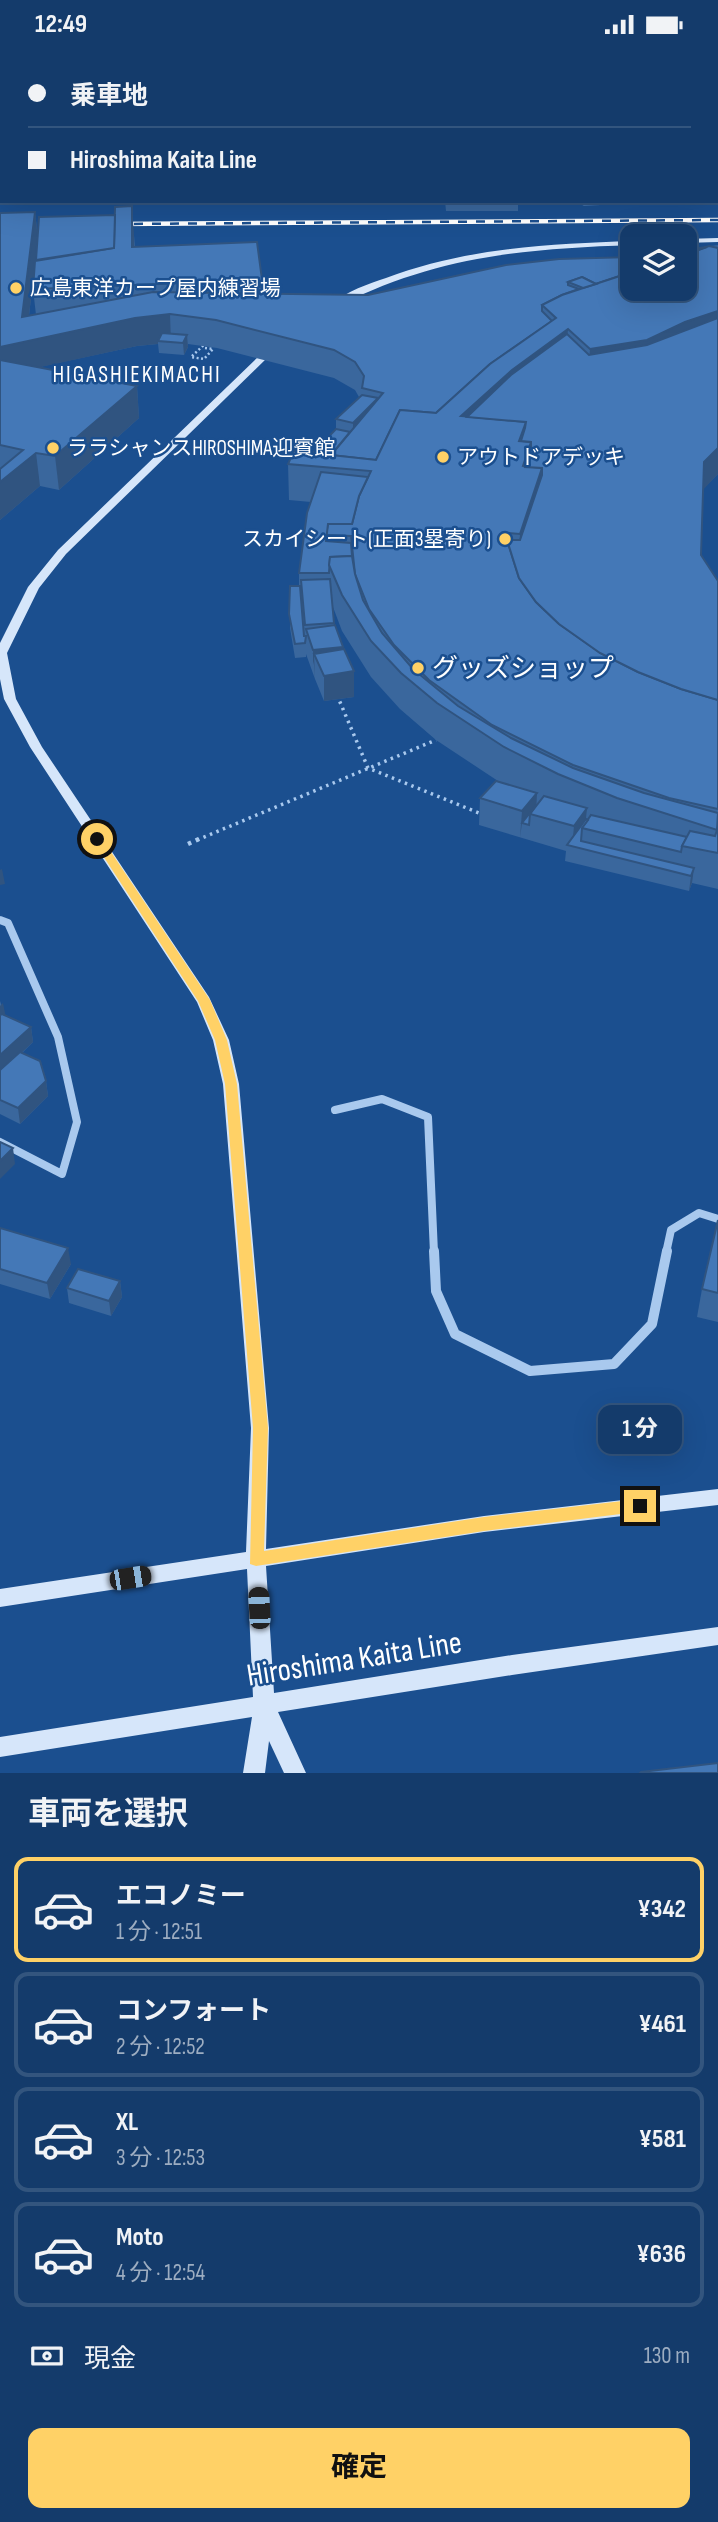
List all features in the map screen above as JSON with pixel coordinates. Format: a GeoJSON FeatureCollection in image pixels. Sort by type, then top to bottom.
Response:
{"type":"FeatureCollection","features":[{"type":"Feature","properties":{"kind":"street"},"geometry":{"type":"LineString","coordinates":[[697,241],[718,240]]}},
{"type":"Feature","properties":{"kind":"street"},"geometry":{"type":"LineString","coordinates":[[328,308],[376,284],[435,265],[518,251],[620,244]]}},
{"type":"Feature","properties":{"kind":"street"},"geometry":{"type":"LineString","coordinates":[[254,1773],[264,1705],[256,1559],[260,1428],[231,1084],[221,1040],[204,1000],[36,747],[10,699],[1,653],[34,587],[62,552],[261,359]]}},
{"type":"Feature","properties":{"kind":"street"},"geometry":{"type":"LineString","coordinates":[[0,920],[8,923],[58,1037],[77,1122],[62,1174],[0,1142]]}},
{"type":"Feature","properties":{"kind":"street"},"geometry":{"type":"LineString","coordinates":[[335,1110],[382,1099],[428,1117],[436,1291],[455,1334],[530,1371],[614,1364],[652,1324],[671,1230],[699,1213],[718,1219]]}},
{"type":"Feature","properties":{"kind":"street"},"geometry":{"type":"LineString","coordinates":[[0,1598],[484,1524],[718,1497]]}},
{"type":"Feature","properties":{"kind":"street","name":"Hiroshima Kaita Line"},"geometry":{"type":"LineString","coordinates":[[0,1747],[718,1636]]}},
{"type":"Feature","properties":{"kind":"street"},"geometry":{"type":"LineString","coordinates":[[264,1705],[295,1773]]}},
{"type":"Feature","properties":{"kind":"lane"},"geometry":{"type":"LineString","coordinates":[[578,203],[651,203]]}},
{"type":"Feature","properties":{"kind":"path"},"geometry":{"type":"LineString","coordinates":[[205,348],[213,349],[204,359],[191,357],[209,339]]}},
{"type":"Feature","properties":{"kind":"path"},"geometry":{"type":"LineString","coordinates":[[335,692],[368,768],[486,816]]}},
{"type":"Feature","properties":{"kind":"path"},"geometry":{"type":"LineString","coordinates":[[188,844],[436,740]]}},
{"type":"Feature","properties":{"kind":"building"},"geometry":{"type":"Polygon","coordinates":[[[132,206],[132,247],[257,242],[263,287],[182,287],[184,283],[33,289],[35,261],[114,248],[115,207],[132,206]]]}},
{"type":"Feature","properties":{"kind":"building"},"geometry":{"type":"Polygon","coordinates":[[[35,212],[22,317],[153,292],[368,295],[506,265],[559,259],[620,257],[620,276],[596,284],[582,277],[568,282],[568,285],[579,289],[542,305],[542,311],[552,321],[490,364],[436,413],[400,410],[376,460],[331,455],[383,393],[362,388],[364,376],[355,362],[334,350],[216,320],[170,314],[135,318],[0,347],[0,213],[35,212]]]}},
{"type":"Feature","properties":{"kind":"building"},"geometry":{"type":"Polygon","coordinates":[[[115,215],[114,248],[36,260],[39,217],[115,215]]]}},
{"type":"Feature","properties":{"kind":"building"},"geometry":{"type":"Polygon","coordinates":[[[709,246],[718,248],[718,311],[685,322],[647,340],[590,349],[568,329],[512,370],[461,416],[526,422],[519,441],[531,442],[523,466],[542,468],[520,534],[507,533],[507,540],[519,578],[536,602],[559,624],[600,653],[638,672],[718,700],[718,809],[669,798],[573,765],[492,725],[429,680],[394,645],[369,609],[355,574],[351,536],[326,535],[328,524],[352,524],[359,496],[371,471],[288,464],[294,451],[376,460],[400,410],[436,413],[490,364],[556,318],[542,305],[562,295],[620,276],[620,301],[697,301],[697,250],[709,246]]]}},
{"type":"Feature","properties":{"kind":"building"},"geometry":{"type":"Polygon","coordinates":[[[582,277],[596,284],[583,288],[568,282],[582,277]]]}},
{"type":"Feature","properties":{"kind":"building"},"geometry":{"type":"Polygon","coordinates":[[[718,318],[718,448],[704,462],[701,555],[718,581],[718,700],[638,672],[600,653],[559,624],[536,602],[519,578],[507,540],[520,540],[542,475],[542,468],[525,467],[531,448],[531,442],[521,441],[526,422],[467,417],[511,375],[567,334],[589,355],[647,345],[718,318]]]}},
{"type":"Feature","properties":{"kind":"building"},"geometry":{"type":"Polygon","coordinates":[[[162,333],[187,335],[183,343],[158,341],[162,333]]]}},
{"type":"Feature","properties":{"kind":"building"},"geometry":{"type":"Polygon","coordinates":[[[0,360],[137,386],[55,456],[36,453],[0,482],[0,469],[23,450],[0,445],[0,360]]]}},
{"type":"Feature","properties":{"kind":"building"},"geometry":{"type":"Polygon","coordinates":[[[362,395],[378,398],[353,423],[336,419],[362,395]]]}},
{"type":"Feature","properties":{"kind":"building"},"geometry":{"type":"Polygon","coordinates":[[[336,429],[350,432],[331,455],[313,453],[336,429]]]}},
{"type":"Feature","properties":{"kind":"building"},"geometry":{"type":"Polygon","coordinates":[[[321,472],[368,477],[359,496],[352,524],[328,524],[326,541],[351,543],[352,556],[330,557],[329,573],[299,573],[307,513],[321,472]]]}},
{"type":"Feature","properties":{"kind":"building"},"geometry":{"type":"Polygon","coordinates":[[[352,556],[363,600],[382,633],[413,669],[458,706],[511,738],[573,768],[644,793],[718,813],[717,830],[617,798],[558,774],[504,747],[437,703],[401,673],[371,641],[342,595],[329,565],[330,557],[352,556]]]}},
{"type":"Feature","properties":{"kind":"building"},"geometry":{"type":"Polygon","coordinates":[[[330,579],[334,623],[305,625],[301,580],[330,579]]]}},
{"type":"Feature","properties":{"kind":"building"},"geometry":{"type":"Polygon","coordinates":[[[290,586],[300,586],[305,643],[295,644],[289,614],[290,586]]]}},
{"type":"Feature","properties":{"kind":"building"},"geometry":{"type":"Polygon","coordinates":[[[335,625],[343,647],[313,650],[306,629],[335,625]]]}},
{"type":"Feature","properties":{"kind":"building"},"geometry":{"type":"Polygon","coordinates":[[[344,649],[354,671],[324,676],[314,654],[344,649]]]}},
{"type":"Feature","properties":{"kind":"building"},"geometry":{"type":"Polygon","coordinates":[[[496,781],[537,793],[522,811],[480,798],[496,781]]]}},
{"type":"Feature","properties":{"kind":"building"},"geometry":{"type":"Polygon","coordinates":[[[544,796],[587,808],[574,826],[530,814],[544,796]]]}},
{"type":"Feature","properties":{"kind":"building"},"geometry":{"type":"Polygon","coordinates":[[[536,805],[530,814],[529,825],[522,823],[536,805]]]}},
{"type":"Feature","properties":{"kind":"building"},"geometry":{"type":"Polygon","coordinates":[[[591,815],[687,837],[681,852],[582,828],[591,815]]]}},
{"type":"Feature","properties":{"kind":"building"},"geometry":{"type":"Polygon","coordinates":[[[586,819],[588,820],[582,828],[581,841],[694,868],[691,876],[567,845],[586,819]]]}},
{"type":"Feature","properties":{"kind":"building"},"geometry":{"type":"Polygon","coordinates":[[[718,827],[718,853],[682,846],[690,831],[715,836],[718,827]]]}},
{"type":"Feature","properties":{"kind":"building"},"geometry":{"type":"Polygon","coordinates":[[[0,1015],[31,1027],[0,1055],[0,1015]]]}},
{"type":"Feature","properties":{"kind":"building"},"geometry":{"type":"Polygon","coordinates":[[[20,1052],[40,1061],[46,1081],[18,1108],[0,1100],[0,1070],[20,1052]]]}},
{"type":"Feature","properties":{"kind":"building"},"geometry":{"type":"Polygon","coordinates":[[[0,1142],[13,1148],[0,1161],[0,1142]]]}},
{"type":"Feature","properties":{"kind":"building"},"geometry":{"type":"Polygon","coordinates":[[[718,1220],[718,1293],[702,1289],[718,1220]]]}},
{"type":"Feature","properties":{"kind":"building"},"geometry":{"type":"Polygon","coordinates":[[[0,1228],[68,1248],[47,1283],[0,1269],[0,1228]]]}},
{"type":"Feature","properties":{"kind":"building"},"geometry":{"type":"Polygon","coordinates":[[[78,1269],[120,1281],[109,1301],[67,1288],[78,1269]]]}},
{"type":"Feature","properties":{"kind":"building"},"geometry":{"type":"Polygon","coordinates":[[[718,1763],[718,1773],[640,1773],[641,1772],[718,1763]]]}},
{"type":"Feature","properties":{"kind":"railway"},"geometry":{"type":"LineString","coordinates":[[116,224],[718,220]]}},
{"type":"Feature","properties":{"kind":"place","name":"広島東洋カープ屋内練習場"},"geometry":{"type":"Point","coordinates":[16,288]}},
{"type":"Feature","properties":{"kind":"place","name":"ララシャンスHIROSHIMA迎賓館"},"geometry":{"type":"Point","coordinates":[53,448]}},
{"type":"Feature","properties":{"kind":"place","name":"アウトドアデッキ"},"geometry":{"type":"Point","coordinates":[443,457]}},
{"type":"Feature","properties":{"kind":"place","name":"スカイシート(正面3塁寄り)"},"geometry":{"type":"Point","coordinates":[505,539]}},
{"type":"Feature","properties":{"kind":"place","name":"グッズショップ"},"geometry":{"type":"Point","coordinates":[418,668]}},
{"type":"Feature","properties":{"kind":"district","name":"HIGASHIEKIMACHI"},"geometry":{"type":"Point","coordinates":[137,374]}},
{"type":"Feature","properties":{"kind":"route"},"geometry":{"type":"LineString","coordinates":[[97,839],[204,1000],[221,1040],[231,1084],[260,1428],[256,1559],[484,1524],[640,1506]]}}]}
